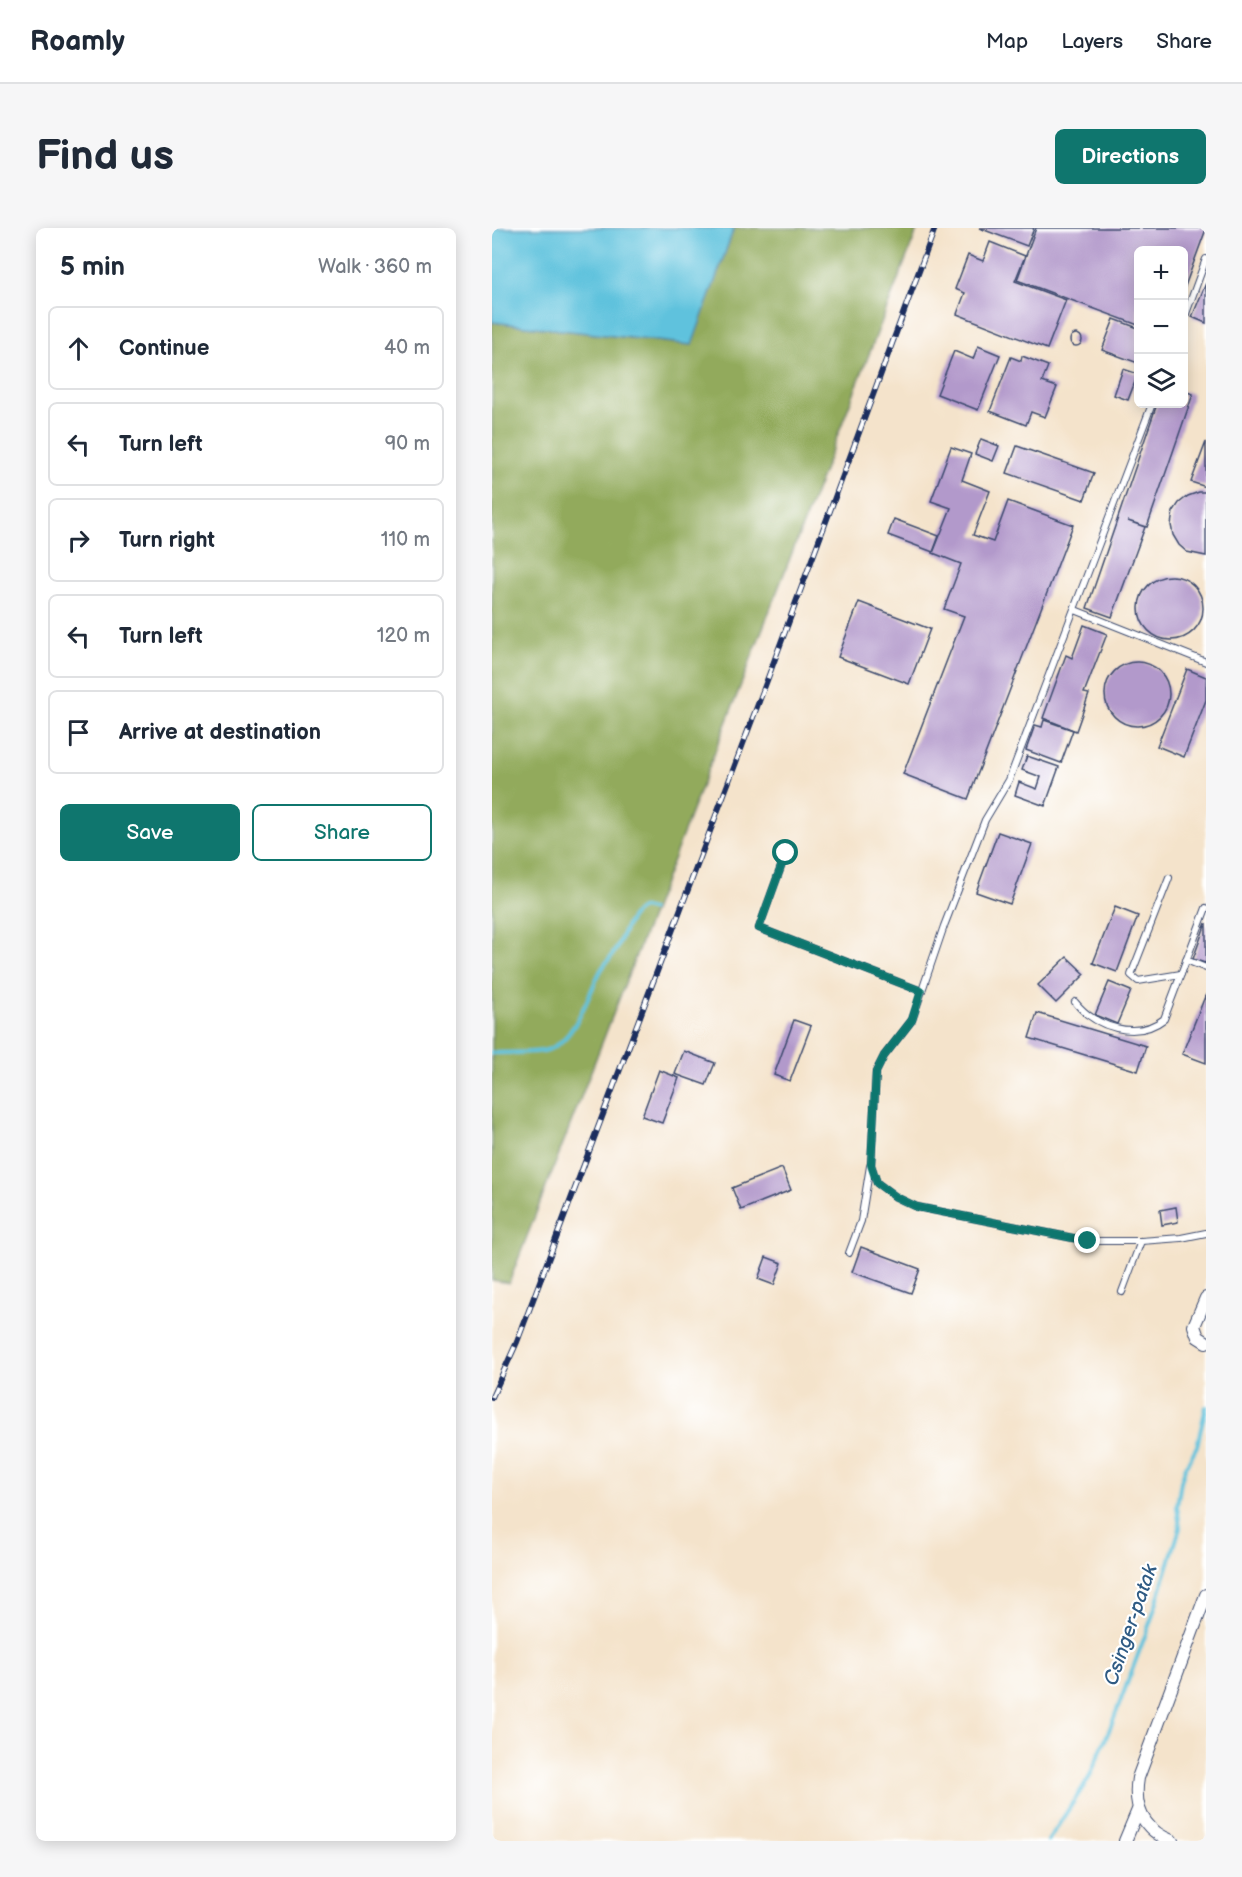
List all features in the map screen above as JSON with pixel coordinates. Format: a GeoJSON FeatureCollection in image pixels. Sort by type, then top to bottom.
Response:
{"type":"FeatureCollection","features":[{"type":"Feature","properties":{"kind":"street"},"geometry":{"type":"LineString","coordinates":[[1206,1298],[1194,1326],[1198,1337],[1206,1342]]}},
{"type":"Feature","properties":{"kind":"street"},"geometry":{"type":"LineString","coordinates":[[1172,1841],[1161,1837],[1148,1825],[1138,1810],[1135,1795],[1138,1778],[1206,1595]]}},
{"type":"Feature","properties":{"kind":"street"},"geometry":{"type":"LineString","coordinates":[[1125,1841],[1138,1810]]}},
{"type":"Feature","properties":{"kind":"lane"},"geometry":{"type":"LineString","coordinates":[[1188,308],[1206,259]]}},
{"type":"Feature","properties":{"kind":"lane"},"geometry":{"type":"LineString","coordinates":[[849,1253],[861,1221],[871,1165],[876,1072],[884,1056],[912,1020],[944,926],[985,820],[1009,780],[1151,408]]}},
{"type":"Feature","properties":{"kind":"lane"},"geometry":{"type":"LineString","coordinates":[[1075,610],[1206,662]]}},
{"type":"Feature","properties":{"kind":"lane"},"geometry":{"type":"LineString","coordinates":[[786,853],[759,928],[921,991]]}},
{"type":"Feature","properties":{"kind":"lane"},"geometry":{"type":"LineString","coordinates":[[1169,878],[1131,975],[1138,981],[1181,974]]}},
{"type":"Feature","properties":{"kind":"lane"},"geometry":{"type":"LineString","coordinates":[[1075,1002],[1080,1009],[1096,1021],[1112,1027],[1144,1030],[1155,1026],[1164,1019],[1206,908]]}},
{"type":"Feature","properties":{"kind":"lane"},"geometry":{"type":"LineString","coordinates":[[1186,960],[1206,968]]}},
{"type":"Feature","properties":{"kind":"lane"},"geometry":{"type":"LineString","coordinates":[[871,1165],[877,1183],[896,1197],[917,1207],[1088,1241],[1141,1241],[1181,1238],[1206,1233]]}},
{"type":"Feature","properties":{"kind":"lane"},"geometry":{"type":"LineString","coordinates":[[1122,1292],[1141,1241]]}},
{"type":"Feature","properties":{"kind":"green space"},"geometry":{"type":"Polygon","coordinates":[[[734,228],[918,228],[509,1283],[492,1280],[492,322],[691,345],[734,228]]]}},
{"type":"Feature","properties":{"kind":"water"},"geometry":{"type":"Polygon","coordinates":[[[492,228],[734,228],[692,345],[492,322],[492,228]]]}},
{"type":"Feature","properties":{"kind":"building"},"geometry":{"type":"Polygon","coordinates":[[[979,228],[1034,228],[1027,246],[979,228]]]}},
{"type":"Feature","properties":{"kind":"building"},"geometry":{"type":"Polygon","coordinates":[[[1036,228],[1206,228],[1188,278],[1188,246],[1134,246],[1134,324],[1017,280],[1036,228]]]}},
{"type":"Feature","properties":{"kind":"building"},"geometry":{"type":"Polygon","coordinates":[[[990,242],[1025,256],[1015,281],[1066,300],[1047,349],[957,314],[965,293],[955,289],[968,255],[983,261],[990,242]]]}},
{"type":"Feature","properties":{"kind":"building"},"geometry":{"type":"Polygon","coordinates":[[[1206,283],[1206,323],[1192,317],[1206,283]]]}},
{"type":"Feature","properties":{"kind":"building"},"geometry":{"type":"Polygon","coordinates":[[[1114,319],[1134,326],[1134,362],[1102,350],[1114,319]]]}},
{"type":"Feature","properties":{"kind":"building"},"geometry":{"type":"Polygon","coordinates":[[[1078,334],[1081,335],[1081,345],[1074,346],[1071,345],[1070,338],[1071,335],[1078,334]]]}},
{"type":"Feature","properties":{"kind":"building"},"geometry":{"type":"Polygon","coordinates":[[[978,346],[1000,355],[978,410],[937,394],[954,351],[973,359],[978,346]]]}},
{"type":"Feature","properties":{"kind":"building"},"geometry":{"type":"Polygon","coordinates":[[[1022,356],[1048,366],[1042,382],[1057,387],[1045,417],[1031,412],[1026,425],[990,411],[1011,357],[1021,361],[1022,356]]]}},
{"type":"Feature","properties":{"kind":"building"},"geometry":{"type":"Polygon","coordinates":[[[1123,369],[1134,373],[1134,384],[1128,400],[1114,395],[1123,369]]]}},
{"type":"Feature","properties":{"kind":"building"},"geometry":{"type":"Polygon","coordinates":[[[1188,392],[1193,394],[1147,527],[1128,521],[1145,527],[1112,617],[1087,608],[1156,408],[1188,408],[1188,392]]]}},
{"type":"Feature","properties":{"kind":"building"},"geometry":{"type":"Polygon","coordinates":[[[981,439],[999,446],[993,461],[975,454],[981,439]]]}},
{"type":"Feature","properties":{"kind":"building"},"geometry":{"type":"Polygon","coordinates":[[[1206,442],[1206,487],[1191,482],[1206,442]]]}},
{"type":"Feature","properties":{"kind":"building"},"geometry":{"type":"Polygon","coordinates":[[[1017,446],[1094,473],[1084,500],[1007,473],[1017,446]]]}},
{"type":"Feature","properties":{"kind":"building"},"geometry":{"type":"Polygon","coordinates":[[[951,447],[971,454],[962,480],[990,491],[973,535],[993,542],[1008,501],[1073,525],[968,799],[903,774],[964,616],[944,609],[961,564],[933,553],[951,508],[931,501],[951,447]]]}},
{"type":"Feature","properties":{"kind":"building"},"geometry":{"type":"Polygon","coordinates":[[[1199,492],[1206,492],[1206,556],[1187,552],[1179,545],[1173,535],[1171,525],[1173,512],[1179,503],[1199,492]]]}},
{"type":"Feature","properties":{"kind":"building"},"geometry":{"type":"Polygon","coordinates":[[[894,519],[939,536],[933,552],[888,535],[894,519]]]}},
{"type":"Feature","properties":{"kind":"building"},"geometry":{"type":"Polygon","coordinates":[[[1171,576],[1183,578],[1194,585],[1201,596],[1203,608],[1201,620],[1194,631],[1183,638],[1171,640],[1159,638],[1148,631],[1141,620],[1139,608],[1141,596],[1148,585],[1159,578],[1171,576]]]}},
{"type":"Feature","properties":{"kind":"building"},"geometry":{"type":"Polygon","coordinates":[[[859,602],[930,629],[909,684],[838,657],[859,602]]]}},
{"type":"Feature","properties":{"kind":"building"},"geometry":{"type":"Polygon","coordinates":[[[1084,625],[1107,634],[1084,693],[1089,694],[1076,731],[1043,718],[1066,655],[1072,658],[1084,625]]]}},
{"type":"Feature","properties":{"kind":"building"},"geometry":{"type":"Polygon","coordinates":[[[1131,662],[1143,662],[1160,671],[1167,682],[1169,694],[1167,706],[1160,717],[1143,726],[1131,726],[1119,721],[1110,712],[1105,700],[1105,688],[1110,676],[1119,667],[1131,662]]]}},
{"type":"Feature","properties":{"kind":"building"},"geometry":{"type":"Polygon","coordinates":[[[1187,669],[1206,677],[1206,700],[1184,757],[1157,746],[1187,669]]]}},
{"type":"Feature","properties":{"kind":"building"},"geometry":{"type":"Polygon","coordinates":[[[1044,720],[1073,730],[1061,763],[1026,750],[1035,725],[1042,727],[1044,720]]]}},
{"type":"Feature","properties":{"kind":"building"},"geometry":{"type":"Polygon","coordinates":[[[1027,756],[1059,767],[1045,806],[1015,795],[1019,782],[1037,789],[1041,777],[1022,770],[1027,756]]]}},
{"type":"Feature","properties":{"kind":"building"},"geometry":{"type":"Polygon","coordinates":[[[998,832],[1032,844],[1010,904],[976,892],[998,832]]]}},
{"type":"Feature","properties":{"kind":"building"},"geometry":{"type":"Polygon","coordinates":[[[1115,907],[1138,916],[1117,972],[1093,963],[1115,907]]]}},
{"type":"Feature","properties":{"kind":"building"},"geometry":{"type":"Polygon","coordinates":[[[1206,923],[1206,961],[1205,963],[1193,959],[1206,923]]]}},
{"type":"Feature","properties":{"kind":"building"},"geometry":{"type":"Polygon","coordinates":[[[1067,957],[1085,974],[1056,1003],[1038,985],[1067,957]]]}},
{"type":"Feature","properties":{"kind":"building"},"geometry":{"type":"Polygon","coordinates":[[[1109,982],[1131,991],[1117,1024],[1095,1015],[1109,982]]]}},
{"type":"Feature","properties":{"kind":"building"},"geometry":{"type":"Polygon","coordinates":[[[1206,994],[1206,1063],[1182,1054],[1206,994]]]}},
{"type":"Feature","properties":{"kind":"building"},"geometry":{"type":"Polygon","coordinates":[[[1037,1013],[1146,1046],[1138,1071],[1029,1038],[1037,1013]]]}},
{"type":"Feature","properties":{"kind":"building"},"geometry":{"type":"Polygon","coordinates":[[[794,1020],[811,1026],[790,1081],[774,1075],[794,1020]]]}},
{"type":"Feature","properties":{"kind":"building"},"geometry":{"type":"Polygon","coordinates":[[[684,1051],[715,1063],[706,1085],[675,1074],[684,1051]]]}},
{"type":"Feature","properties":{"kind":"building"},"geometry":{"type":"Polygon","coordinates":[[[659,1070],[679,1078],[662,1123],[642,1116],[659,1070]]]}},
{"type":"Feature","properties":{"kind":"building"},"geometry":{"type":"Polygon","coordinates":[[[782,1168],[791,1190],[741,1210],[732,1188],[782,1168]]]}},
{"type":"Feature","properties":{"kind":"building"},"geometry":{"type":"Polygon","coordinates":[[[1176,1207],[1178,1222],[1162,1225],[1160,1210],[1176,1207]]]}},
{"type":"Feature","properties":{"kind":"building"},"geometry":{"type":"Polygon","coordinates":[[[861,1247],[920,1269],[911,1293],[852,1272],[861,1247]]]}},
{"type":"Feature","properties":{"kind":"building"},"geometry":{"type":"Polygon","coordinates":[[[766,1257],[782,1263],[774,1285],[758,1279],[766,1257]]]}},
{"type":"Feature","properties":{"kind":"waterway"},"geometry":{"type":"LineString","coordinates":[[492,1053],[542,1051],[557,1045],[580,1016],[600,972],[614,952],[633,915],[643,908],[651,910]]}},
{"type":"Feature","properties":{"kind":"waterway","name":"Csinger-patak"},"geometry":{"type":"LineString","coordinates":[[1048,1841],[1089,1778],[1151,1620],[1180,1528],[1177,1506],[1181,1481],[1197,1446],[1206,1407]]}},
{"type":"Feature","properties":{"kind":"railway"},"geometry":{"type":"LineString","coordinates":[[492,1397],[517,1342],[935,228]]}},
{"type":"Feature","properties":{"kind":"route"},"geometry":{"type":"LineString","coordinates":[[786,853],[759,928],[921,991],[912,1020],[884,1056],[876,1072],[871,1165],[877,1183],[896,1197],[917,1207],[1088,1241]]}}]}
